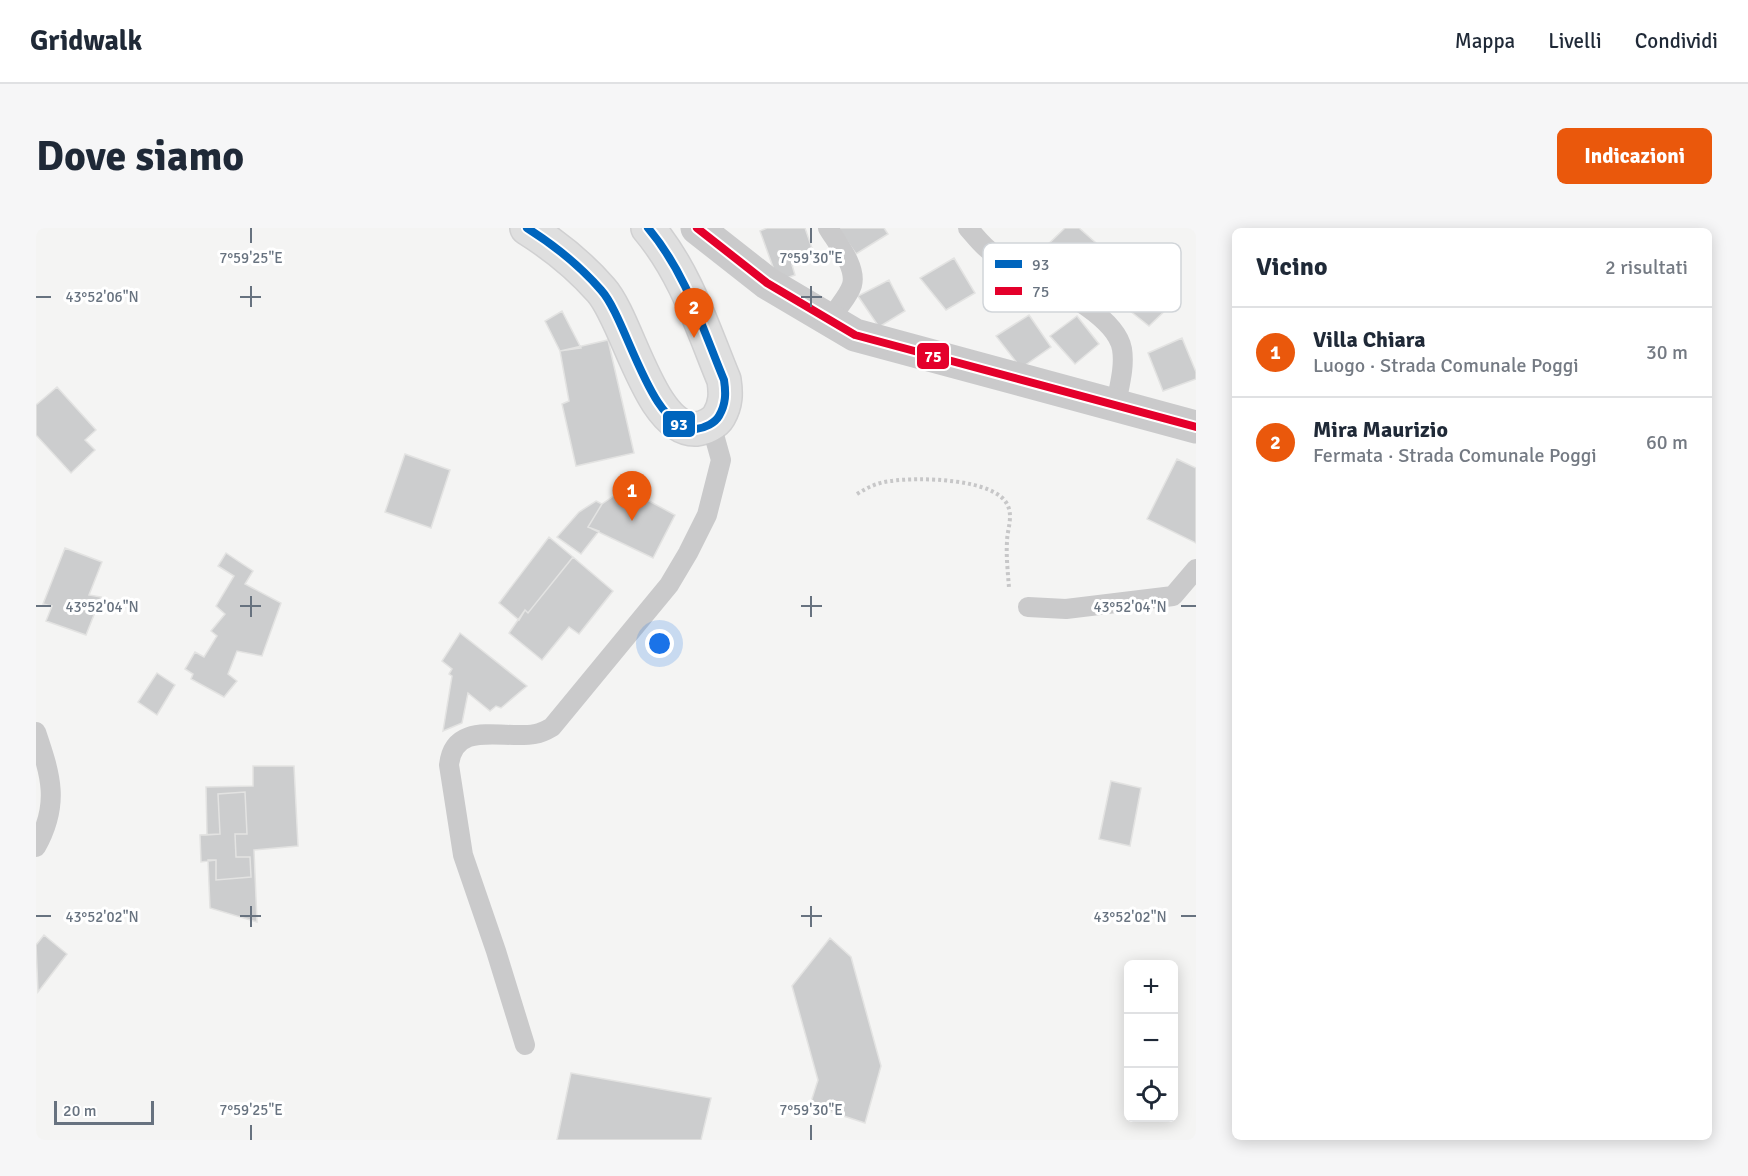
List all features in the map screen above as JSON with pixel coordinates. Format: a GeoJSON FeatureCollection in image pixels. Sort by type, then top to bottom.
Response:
{"type":"FeatureCollection","features":[{"type":"Feature","properties":{"kind":"main road"},"geometry":{"type":"LineString","coordinates":[[527,228],[550,243],[602,291],[620,319],[654,397],[677,424],[692,429],[711,424],[721,412],[726,395],[724,380],[679,272],[667,251],[648,228]]}},
{"type":"Feature","properties":{"kind":"street"},"geometry":{"type":"LineString","coordinates":[[697,228],[767,284],[830,322],[871,340],[1196,427]]}},
{"type":"Feature","properties":{"kind":"lane"},"geometry":{"type":"LineString","coordinates":[[828,228],[845,257],[851,272],[852,284],[830,322]]}},
{"type":"Feature","properties":{"kind":"lane"},"geometry":{"type":"LineString","coordinates":[[968,228],[983,244]]}},
{"type":"Feature","properties":{"kind":"lane"},"geometry":{"type":"LineString","coordinates":[[1096,312],[1116,334],[1122,348],[1122,367],[1116,405]]}},
{"type":"Feature","properties":{"kind":"lane"},"geometry":{"type":"LineString","coordinates":[[525,1045],[463,855],[449,765],[450,755],[458,742],[479,735],[533,735],[552,727],[669,585],[707,515],[715,491],[721,460],[711,424]]}},
{"type":"Feature","properties":{"kind":"lane"},"geometry":{"type":"LineString","coordinates":[[1028,608],[1066,609],[1173,596],[1196,569]]}},
{"type":"Feature","properties":{"kind":"lane"},"geometry":{"type":"LineString","coordinates":[[36,732],[49,772],[52,798],[46,827],[36,848]]}},
{"type":"Feature","properties":{"kind":"path"},"geometry":{"type":"LineString","coordinates":[[857,494],[889,481],[924,479],[977,486],[995,492],[1008,504],[1010,513],[1007,543],[1012,601],[1019,607],[1028,608]]}},
{"type":"Feature","properties":{"kind":"building"},"geometry":{"type":"Polygon","coordinates":[[[767,228],[805,228],[815,257],[792,265],[795,275],[778,281],[760,231],[767,228]]]}},
{"type":"Feature","properties":{"kind":"building"},"geometry":{"type":"Polygon","coordinates":[[[838,228],[884,228],[888,234],[856,254],[838,228]]]}},
{"type":"Feature","properties":{"kind":"building"},"geometry":{"type":"Polygon","coordinates":[[[1065,228],[1079,228],[1096,243],[1049,243],[1065,228]]]}},
{"type":"Feature","properties":{"kind":"building"},"geometry":{"type":"Polygon","coordinates":[[[954,258],[975,293],[946,310],[920,278],[954,258]]]}},
{"type":"Feature","properties":{"kind":"building"},"geometry":{"type":"Polygon","coordinates":[[[889,280],[905,311],[879,327],[858,296],[889,280]]]}},
{"type":"Feature","properties":{"kind":"building"},"geometry":{"type":"Polygon","coordinates":[[[562,311],[581,348],[560,351],[545,321],[562,311]]]}},
{"type":"Feature","properties":{"kind":"building"},"geometry":{"type":"Polygon","coordinates":[[[1131,312],[1164,312],[1149,326],[1131,312]]]}},
{"type":"Feature","properties":{"kind":"building"},"geometry":{"type":"Polygon","coordinates":[[[1029,315],[1051,347],[1021,368],[996,336],[1029,315]]]}},
{"type":"Feature","properties":{"kind":"building"},"geometry":{"type":"Polygon","coordinates":[[[1077,316],[1099,344],[1075,364],[1050,336],[1077,316]]]}},
{"type":"Feature","properties":{"kind":"building"},"geometry":{"type":"Polygon","coordinates":[[[1182,338],[1196,372],[1196,379],[1163,391],[1148,353],[1182,338]]]}},
{"type":"Feature","properties":{"kind":"building"},"geometry":{"type":"Polygon","coordinates":[[[608,340],[634,453],[576,466],[562,404],[569,401],[560,351],[608,340]]]}},
{"type":"Feature","properties":{"kind":"building"},"geometry":{"type":"Polygon","coordinates":[[[57,387],[96,430],[85,440],[95,450],[71,473],[36,435],[36,405],[57,387]]]}},
{"type":"Feature","properties":{"kind":"building"},"geometry":{"type":"Polygon","coordinates":[[[405,454],[450,470],[431,528],[385,512],[405,454]]]}},
{"type":"Feature","properties":{"kind":"building"},"geometry":{"type":"Polygon","coordinates":[[[1177,459],[1196,468],[1196,543],[1147,519],[1177,459]]]}},
{"type":"Feature","properties":{"kind":"building"},"geometry":{"type":"Polygon","coordinates":[[[625,488],[675,515],[653,558],[588,527],[602,504],[625,488]]]}},
{"type":"Feature","properties":{"kind":"building"},"geometry":{"type":"Polygon","coordinates":[[[596,501],[602,504],[588,527],[599,531],[581,554],[557,537],[579,512],[596,501]]]}},
{"type":"Feature","properties":{"kind":"building"},"geometry":{"type":"Polygon","coordinates":[[[549,537],[573,557],[528,613],[525,610],[519,620],[499,603],[549,537]]]}},
{"type":"Feature","properties":{"kind":"building"},"geometry":{"type":"Polygon","coordinates":[[[65,548],[102,562],[89,595],[101,597],[86,635],[46,621],[52,606],[43,604],[65,548]]]}},
{"type":"Feature","properties":{"kind":"building"},"geometry":{"type":"Polygon","coordinates":[[[226,553],[253,571],[245,584],[281,603],[262,656],[237,651],[228,674],[237,681],[224,697],[191,679],[193,674],[185,669],[195,652],[204,657],[217,636],[211,631],[225,614],[216,606],[234,576],[218,566],[226,553]]]}},
{"type":"Feature","properties":{"kind":"building"},"geometry":{"type":"Polygon","coordinates":[[[573,557],[613,591],[579,634],[569,627],[542,660],[509,633],[525,610],[528,613],[573,557]]]}},
{"type":"Feature","properties":{"kind":"building"},"geometry":{"type":"Polygon","coordinates":[[[460,633],[527,686],[501,708],[496,706],[490,711],[468,693],[462,723],[443,731],[452,676],[449,674],[452,669],[442,661],[460,633]]]}},
{"type":"Feature","properties":{"kind":"building"},"geometry":{"type":"Polygon","coordinates":[[[157,673],[175,685],[157,715],[138,702],[157,673]]]}},
{"type":"Feature","properties":{"kind":"building"},"geometry":{"type":"Polygon","coordinates":[[[253,766],[294,766],[298,846],[254,850],[257,922],[210,908],[208,860],[216,860],[216,880],[251,877],[250,857],[236,857],[235,834],[247,834],[245,792],[218,794],[220,834],[207,835],[206,787],[253,786],[253,766]]]}},
{"type":"Feature","properties":{"kind":"building"},"geometry":{"type":"Polygon","coordinates":[[[1111,781],[1141,788],[1130,846],[1099,839],[1111,781]]]}},
{"type":"Feature","properties":{"kind":"building"},"geometry":{"type":"Polygon","coordinates":[[[245,792],[247,834],[235,834],[236,857],[250,857],[251,877],[216,880],[216,860],[201,862],[200,835],[220,834],[218,794],[245,792]]]}},
{"type":"Feature","properties":{"kind":"building"},"geometry":{"type":"Polygon","coordinates":[[[44,935],[67,954],[38,992],[36,945],[44,935]]]}},
{"type":"Feature","properties":{"kind":"building"},"geometry":{"type":"Polygon","coordinates":[[[830,938],[851,957],[881,1066],[865,1123],[810,1105],[818,1080],[792,986],[830,938]]]}},
{"type":"Feature","properties":{"kind":"building"},"geometry":{"type":"Polygon","coordinates":[[[571,1073],[711,1098],[701,1140],[557,1140],[571,1073]]]}},
{"type":"Feature","properties":{"kind":"transit line","name":"93"},"geometry":{"type":"LineString","coordinates":[[527,228],[566,256],[601,290],[611,305],[653,394],[666,412],[680,425],[696,429],[717,419],[725,398],[724,380],[683,282],[673,263],[648,228]]}},
{"type":"Feature","properties":{"kind":"transit line","name":"75"},"geometry":{"type":"LineString","coordinates":[[697,228],[767,283],[855,335],[1196,427]]}},
{"type":"Feature","properties":{"kind":"place","name":"Mira Maurizio"},"geometry":{"type":"Point","coordinates":[694,338]}},
{"type":"Feature","properties":{"kind":"place","name":"Villa Chiara"},"geometry":{"type":"Point","coordinates":[632,521]}}]}
